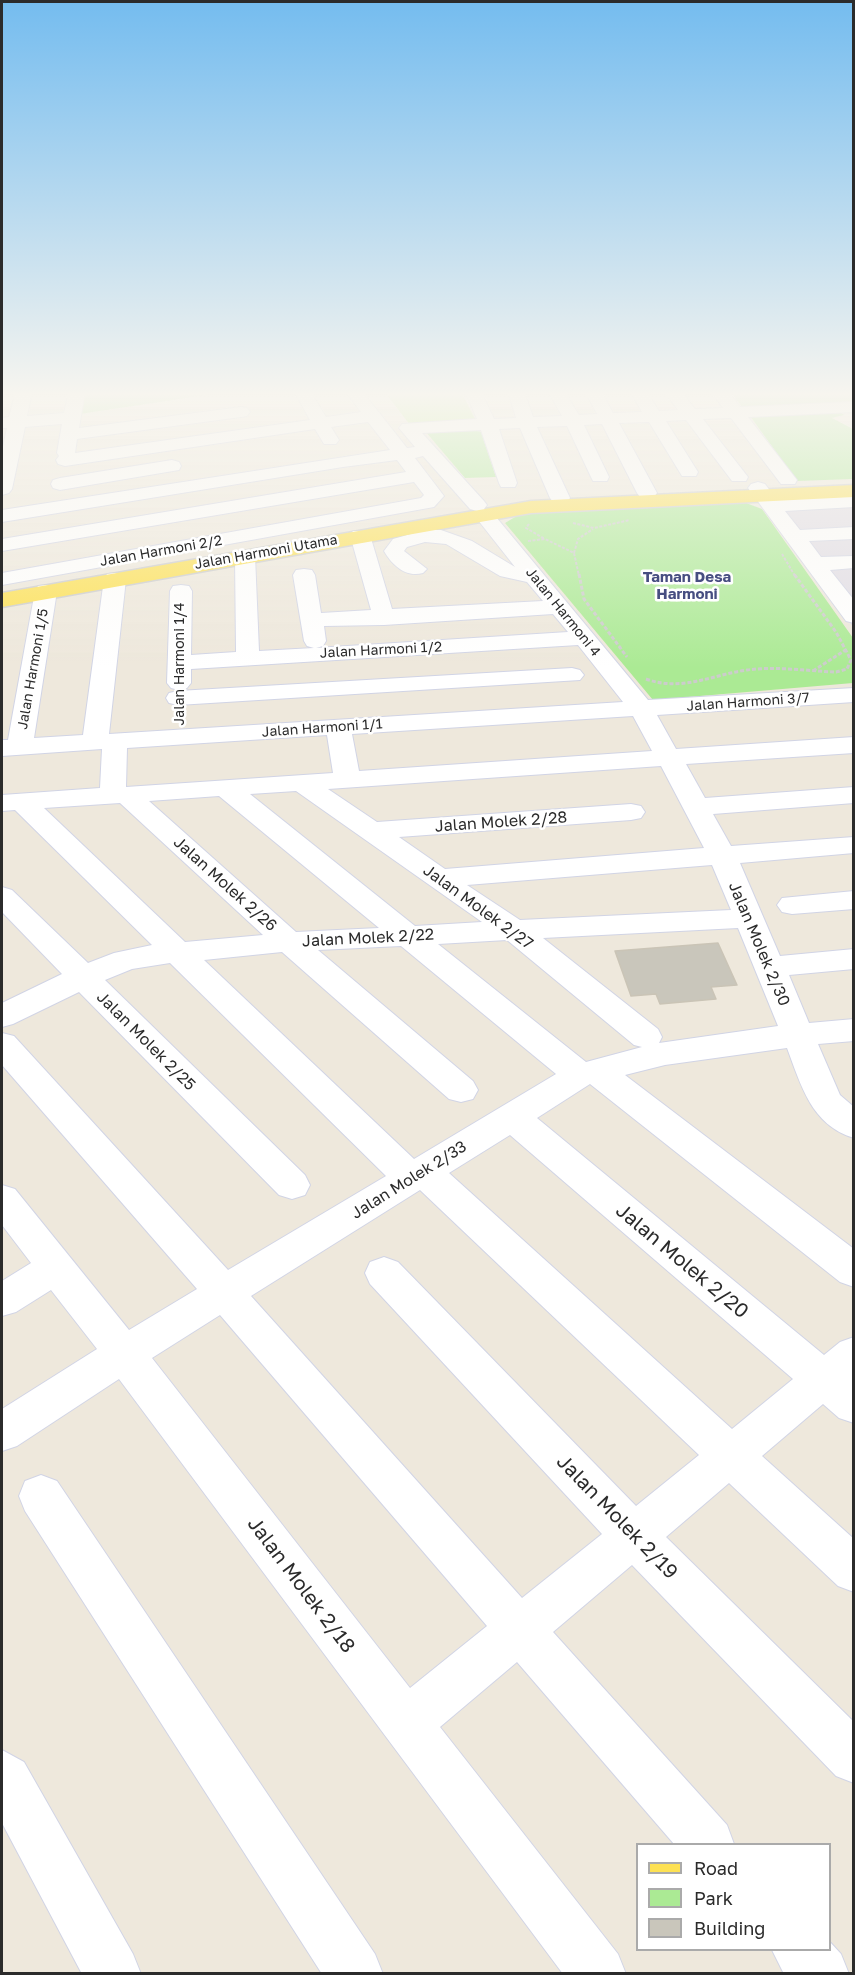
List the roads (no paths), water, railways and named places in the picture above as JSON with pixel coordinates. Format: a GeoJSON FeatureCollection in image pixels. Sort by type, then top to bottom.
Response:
{"type":"FeatureCollection","features":[{"type":"Feature","properties":{"kind":"main road","name":"Jalan Harmoni Utama"},"geometry":{"type":"LineString","coordinates":[[2,600],[360,535],[481,510],[854,484]]}},
{"type":"Feature","properties":{"kind":"main road","name":"Jalan Harmoni Utama"},"geometry":{"type":"LineString","coordinates":[[2,590],[560,498],[647,493],[854,491]]}},
{"type":"Feature","properties":{"kind":"street"},"geometry":{"type":"LineString","coordinates":[[56,507],[60,484],[65,483]]}},
{"type":"Feature","properties":{"kind":"street"},"geometry":{"type":"LineString","coordinates":[[2,516],[204,483]]}},
{"type":"Feature","properties":{"kind":"street"},"geometry":{"type":"LineString","coordinates":[[2,545],[371,483]]}},
{"type":"Feature","properties":{"kind":"street","name":"Jalan Harmoni 2/2"},"geometry":{"type":"LineString","coordinates":[[2,579],[420,506],[432,500],[434,496],[425,483]]}},
{"type":"Feature","properties":{"kind":"street","name":"Jalan Harmoni 4"},"geometry":{"type":"LineString","coordinates":[[458,483],[642,709],[667,754]]}},
{"type":"Feature","properties":{"kind":"street"},"geometry":{"type":"LineString","coordinates":[[553,483],[560,498]]}},
{"type":"Feature","properties":{"kind":"street"},"geometry":{"type":"LineString","coordinates":[[642,483],[647,493]]}},
{"type":"Feature","properties":{"kind":"street"},"geometry":{"type":"LineString","coordinates":[[750,483],[758,492],[786,542],[815,564],[854,616]]}},
{"type":"Feature","properties":{"kind":"street"},"geometry":{"type":"LineString","coordinates":[[156,491],[195,546]]}},
{"type":"Feature","properties":{"kind":"street"},"geometry":{"type":"LineString","coordinates":[[758,492],[854,501]]}},
{"type":"Feature","properties":{"kind":"street"},"geometry":{"type":"LineString","coordinates":[[786,542],[854,533]]}},
{"type":"Feature","properties":{"kind":"street"},"geometry":{"type":"LineString","coordinates":[[360,535],[384,618]]}},
{"type":"Feature","properties":{"kind":"street"},"geometry":{"type":"LineString","coordinates":[[416,569],[399,559],[394,551],[400,543],[440,535],[462,543],[519,577],[533,576]]}},
{"type":"Feature","properties":{"kind":"street"},"geometry":{"type":"LineString","coordinates":[[245,556],[249,658]]}},
{"type":"Feature","properties":{"kind":"street"},"geometry":{"type":"LineString","coordinates":[[815,564],[854,561]]}},
{"type":"Feature","properties":{"kind":"street"},"geometry":{"type":"LineString","coordinates":[[304,575],[311,620],[346,687],[346,773]]}},
{"type":"Feature","properties":{"kind":"street"},"geometry":{"type":"LineString","coordinates":[[115,579],[105,741],[120,792]]}},
{"type":"Feature","properties":{"kind":"street","name":"Jalan Harmoni 1/5"},"geometry":{"type":"LineString","coordinates":[[11,747],[46,591]]}},
{"type":"Feature","properties":{"kind":"street","name":"Jalan Harmoni 1/4"},"geometry":{"type":"LineString","coordinates":[[180,591],[178,698],[180,738]]}},
{"type":"Feature","properties":{"kind":"street"},"geometry":{"type":"LineString","coordinates":[[311,620],[384,618],[557,607]]}},
{"type":"Feature","properties":{"kind":"street","name":"Jalan Harmoni 1/2"},"geometry":{"type":"LineString","coordinates":[[179,663],[584,638]]}},
{"type":"Feature","properties":{"kind":"street"},"geometry":{"type":"LineString","coordinates":[[548,640],[600,712]]}},
{"type":"Feature","properties":{"kind":"street"},"geometry":{"type":"LineString","coordinates":[[178,698],[572,675]]}},
{"type":"Feature","properties":{"kind":"street","name":"Jalan Harmoni 3/7"},"geometry":{"type":"LineString","coordinates":[[642,709],[854,695]]}},
{"type":"Feature","properties":{"kind":"street","name":"Jalan Harmoni 1/1"},"geometry":{"type":"LineString","coordinates":[[11,747],[642,709]]}},
{"type":"Feature","properties":{"kind":"street"},"geometry":{"type":"LineString","coordinates":[[120,792],[304,784],[854,740]]}},
{"type":"Feature","properties":{"kind":"street"},"geometry":{"type":"LineString","coordinates":[[8,800],[346,773],[854,745]]}},
{"type":"Feature","properties":{"kind":"street","name":"Jalan Molek 2/30"},"geometry":{"type":"LineString","coordinates":[[667,754],[722,855],[825,1101],[833,1110],[854,1125]]}},
{"type":"Feature","properties":{"kind":"street","name":"Jalan Molek 2/27"},"geometry":{"type":"LineString","coordinates":[[304,784],[513,930],[646,1037]]}},
{"type":"Feature","properties":{"kind":"street"},"geometry":{"type":"LineString","coordinates":[[227,789],[409,936],[854,1271]]}},
{"type":"Feature","properties":{"kind":"street","name":"Jalan Molek 2/26"},"geometry":{"type":"LineString","coordinates":[[120,792],[460,1090]]}},
{"type":"Feature","properties":{"kind":"street"},"geometry":{"type":"LineString","coordinates":[[697,807],[854,795]]}},
{"type":"Feature","properties":{"kind":"street"},"geometry":{"type":"LineString","coordinates":[[8,800],[179,952],[418,1176],[854,1570]]}},
{"type":"Feature","properties":{"kind":"street","name":"Jalan Molek 2/28"},"geometry":{"type":"LineString","coordinates":[[371,831],[631,812]]}},
{"type":"Feature","properties":{"kind":"street"},"geometry":{"type":"LineString","coordinates":[[439,878],[854,845]]}},
{"type":"Feature","properties":{"kind":"street","name":"Jalan Molek 2/25"},"geometry":{"type":"LineString","coordinates":[[2,896],[81,978],[292,1185]]}},
{"type":"Feature","properties":{"kind":"street"},"geometry":{"type":"LineString","coordinates":[[792,905],[854,900]]}},
{"type":"Feature","properties":{"kind":"street","name":"Jalan Molek 2/22"},"geometry":{"type":"LineString","coordinates":[[2,1016],[81,978],[125,960],[179,952],[289,942],[748,918]]}},
{"type":"Feature","properties":{"kind":"street"},"geometry":{"type":"LineString","coordinates":[[768,967],[854,958]]}},
{"type":"Feature","properties":{"kind":"street","name":"Jalan Molek 2/33"},"geometry":{"type":"LineString","coordinates":[[2,1432],[124,1354],[418,1176],[511,1116],[588,1073],[665,1053],[854,1029]]}},
{"type":"Feature","properties":{"kind":"street"},"geometry":{"type":"LineString","coordinates":[[2,1044],[224,1293],[706,1843]]}},
{"type":"Feature","properties":{"kind":"street","name":"Jalan Molek 2/20"},"geometry":{"type":"LineString","coordinates":[[511,1116],[843,1380]]}},
{"type":"Feature","properties":{"kind":"street","name":"Jalan Molek 2/18"},"geometry":{"type":"LineString","coordinates":[[2,1199],[124,1354],[598,1974]]}},
{"type":"Feature","properties":{"kind":"street"},"geometry":{"type":"LineString","coordinates":[[2,1300],[55,1268]]}},
{"type":"Feature","properties":{"kind":"street","name":"Jalan Molek 2/19"},"geometry":{"type":"LineString","coordinates":[[384,1273],[635,1537],[854,1758]]}},
{"type":"Feature","properties":{"kind":"street"},"geometry":{"type":"LineString","coordinates":[[406,1723],[731,1457],[843,1380]]}},
{"type":"Feature","properties":{"kind":"street"},"geometry":{"type":"LineString","coordinates":[[41,1496],[355,1974]]}},
{"type":"Feature","properties":{"kind":"street"},"geometry":{"type":"LineString","coordinates":[[2,1776],[113,1974]]}},
{"type":"Feature","properties":{"kind":"street"},"geometry":{"type":"LineString","coordinates":[[801,1951],[821,1974]]}},
{"type":"Feature","properties":{"kind":"district","name":"Taman Desa Harmoni"},"geometry":{"type":"Point","coordinates":[687,586]}}]}
